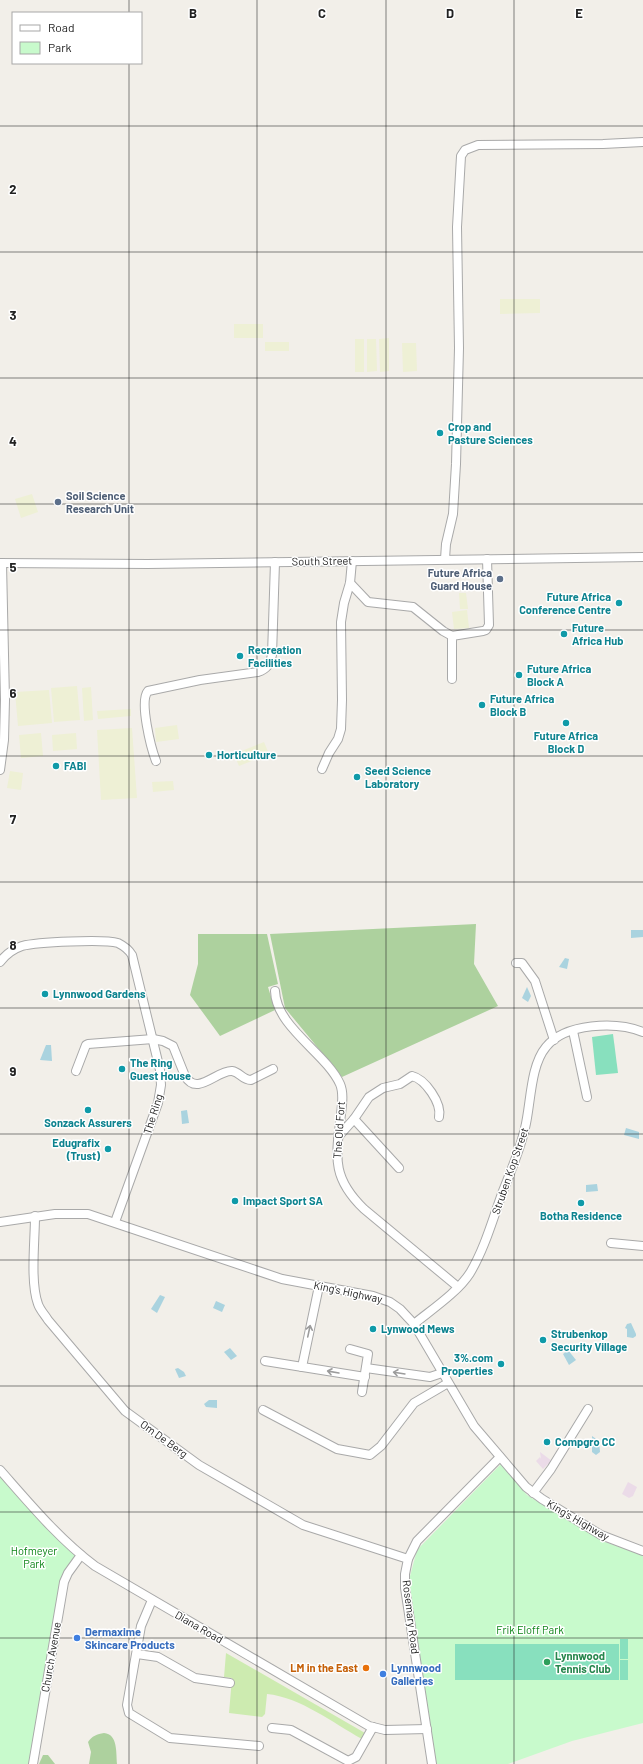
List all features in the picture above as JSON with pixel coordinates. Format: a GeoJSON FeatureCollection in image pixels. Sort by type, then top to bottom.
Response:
{"type":"FeatureCollection","features":[{"type":"Feature","properties":{"kind":"street"},"geometry":{"type":"LineString","coordinates":[[445,559],[446,544],[453,514],[456,464],[459,348],[457,227],[461,156],[465,150],[478,145],[603,144],[643,142]]}},
{"type":"Feature","properties":{"kind":"street","name":"South Street"},"geometry":{"type":"LineString","coordinates":[[1,563],[275,562],[643,557]]}},
{"type":"Feature","properties":{"kind":"street"},"geometry":{"type":"LineString","coordinates":[[350,583],[368,602],[413,607],[443,631],[452,636],[483,631],[488,628],[489,623],[487,559]]}},
{"type":"Feature","properties":{"kind":"street"},"geometry":{"type":"LineString","coordinates":[[322,769],[329,753],[338,739],[341,729],[341,622],[344,603],[350,583],[352,561]]}},
{"type":"Feature","properties":{"kind":"street"},"geometry":{"type":"LineString","coordinates":[[156,761],[147,735],[145,698],[148,691],[200,680],[258,672],[265,669],[270,664],[272,655],[275,562]]}},
{"type":"Feature","properties":{"kind":"street"},"geometry":{"type":"LineString","coordinates":[[0,770],[4,740],[5,700],[1,563]]}},
{"type":"Feature","properties":{"kind":"street"},"geometry":{"type":"LineString","coordinates":[[452,636],[452,678]]}},
{"type":"Feature","properties":{"kind":"street","name":"The Ring"},"geometry":{"type":"LineString","coordinates":[[0,962],[11,951],[32,944],[106,942],[121,945],[127,949],[133,959],[160,1070],[160,1093],[115,1222]]}},
{"type":"Feature","properties":{"kind":"street"},"geometry":{"type":"LineString","coordinates":[[516,962],[522,962],[535,981],[554,1040]]}},
{"type":"Feature","properties":{"kind":"street","name":"The Old Fort"},"geometry":{"type":"LineString","coordinates":[[275,991],[278,1007],[340,1083],[342,1094],[337,1167],[344,1185],[351,1196],[380,1223],[458,1286]]}},
{"type":"Feature","properties":{"kind":"street","name":"Struben Kop Street"},"geometry":{"type":"LineString","coordinates":[[414,1324],[458,1286],[470,1273],[485,1240],[523,1138],[536,1066],[542,1052],[554,1040],[573,1031],[596,1026],[612,1025],[628,1027],[643,1032]]}},
{"type":"Feature","properties":{"kind":"street"},"geometry":{"type":"LineString","coordinates":[[573,1031],[587,1097]]}},
{"type":"Feature","properties":{"kind":"street"},"geometry":{"type":"LineString","coordinates":[[76,1071],[86,1045],[88,1044],[153,1039],[163,1041],[173,1046],[185,1076],[188,1081],[192,1083],[203,1083],[230,1071],[238,1073],[243,1079],[250,1080],[273,1069]]}},
{"type":"Feature","properties":{"kind":"street"},"geometry":{"type":"LineString","coordinates":[[338,1137],[354,1120],[365,1102],[378,1090],[400,1084],[412,1076],[427,1088],[437,1101],[440,1112],[439,1117]]}},
{"type":"Feature","properties":{"kind":"street"},"geometry":{"type":"LineString","coordinates":[[354,1120],[399,1168]]}},
{"type":"Feature","properties":{"kind":"street","name":"King's Highway"},"geometry":{"type":"LineString","coordinates":[[0,1222],[61,1213],[82,1213],[115,1222],[282,1279],[382,1298],[400,1309],[414,1324],[474,1426],[500,1457],[534,1493],[601,1535],[643,1551]]}},
{"type":"Feature","properties":{"kind":"street","name":"Om De Berg"},"geometry":{"type":"LineString","coordinates":[[35,1216],[35,1291],[38,1305],[48,1320],[125,1411],[198,1465],[283,1515],[303,1525],[408,1559]]}},
{"type":"Feature","properties":{"kind":"street"},"geometry":{"type":"LineString","coordinates":[[611,1243],[643,1246]]}},
{"type":"Feature","properties":{"kind":"street"},"geometry":{"type":"LineString","coordinates":[[302,1367],[319,1286]]}},
{"type":"Feature","properties":{"kind":"street"},"geometry":{"type":"LineString","coordinates":[[350,1349],[368,1353],[362,1392]]}},
{"type":"Feature","properties":{"kind":"street"},"geometry":{"type":"LineString","coordinates":[[265,1361],[365,1378]]}},
{"type":"Feature","properties":{"kind":"street"},"geometry":{"type":"LineString","coordinates":[[366,1368],[430,1377],[442,1372]]}},
{"type":"Feature","properties":{"kind":"street"},"geometry":{"type":"LineString","coordinates":[[263,1410],[337,1449],[370,1455],[381,1446],[414,1403],[448,1383]]}},
{"type":"Feature","properties":{"kind":"street"},"geometry":{"type":"LineString","coordinates":[[534,1493],[551,1469],[588,1409]]}},
{"type":"Feature","properties":{"kind":"street","name":"Rosemary Road"},"geometry":{"type":"LineString","coordinates":[[432,1764],[405,1588],[405,1574],[408,1559],[417,1541],[500,1457]]}},
{"type":"Feature","properties":{"kind":"street","name":"Diana Road"},"geometry":{"type":"LineString","coordinates":[[0,1470],[43,1519],[81,1555],[95,1566],[373,1727],[385,1730],[427,1729]]}},
{"type":"Feature","properties":{"kind":"street","name":"Church Avenue"},"geometry":{"type":"LineString","coordinates":[[33,1764],[64,1582],[68,1573],[81,1555]]}},
{"type":"Feature","properties":{"kind":"street"},"geometry":{"type":"LineString","coordinates":[[152,1600],[141,1626],[127,1705],[131,1715],[170,1738],[259,1746]]}},
{"type":"Feature","properties":{"kind":"street"},"geometry":{"type":"LineString","coordinates":[[137,1654],[158,1657],[197,1679],[230,1683]]}},
{"type":"Feature","properties":{"kind":"street"},"geometry":{"type":"LineString","coordinates":[[272,1728],[291,1730],[348,1761],[356,1758],[373,1727]]}},
{"type":"Feature","properties":{"kind":"shaded area"},"geometry":{"type":"Polygon","coordinates":[[[540,1452],[552,1461],[551,1465],[548,1464],[543,1469],[536,1461],[540,1457],[541,1459],[540,1452]]]}},
{"type":"Feature","properties":{"kind":"shaded area"},"geometry":{"type":"Polygon","coordinates":[[[628,1482],[637,1487],[633,1496],[629,1498],[622,1494],[628,1482]]]}},
{"type":"Feature","properties":{"kind":"green space"},"geometry":{"type":"Polygon","coordinates":[[[500,299],[540,299],[540,313],[500,314],[500,299]]]}},
{"type":"Feature","properties":{"kind":"green space"},"geometry":{"type":"Polygon","coordinates":[[[234,324],[263,324],[263,338],[234,338],[234,324]]]}},
{"type":"Feature","properties":{"kind":"green space"},"geometry":{"type":"Polygon","coordinates":[[[389,338],[389,371],[380,372],[379,339],[389,338]]]}},
{"type":"Feature","properties":{"kind":"green space"},"geometry":{"type":"Polygon","coordinates":[[[355,339],[364,339],[364,372],[355,372],[355,339]]]}},
{"type":"Feature","properties":{"kind":"green space"},"geometry":{"type":"Polygon","coordinates":[[[367,339],[376,339],[377,371],[367,372],[367,339]]]}},
{"type":"Feature","properties":{"kind":"green space"},"geometry":{"type":"Polygon","coordinates":[[[265,342],[289,342],[289,351],[265,351],[265,342]]]}},
{"type":"Feature","properties":{"kind":"green space"},"geometry":{"type":"Polygon","coordinates":[[[402,343],[416,343],[417,371],[403,372],[402,343]]]}},
{"type":"Feature","properties":{"kind":"green space"},"geometry":{"type":"Polygon","coordinates":[[[32,494],[38,512],[21,518],[15,499],[32,494]]]}},
{"type":"Feature","properties":{"kind":"green space"},"geometry":{"type":"Polygon","coordinates":[[[459,593],[466,593],[468,609],[460,609],[459,593]]]}},
{"type":"Feature","properties":{"kind":"green space"},"geometry":{"type":"Polygon","coordinates":[[[467,610],[469,628],[454,629],[452,612],[467,610]]]}},
{"type":"Feature","properties":{"kind":"green space"},"geometry":{"type":"Polygon","coordinates":[[[77,686],[80,720],[54,722],[51,688],[77,686]]]}},
{"type":"Feature","properties":{"kind":"green space"},"geometry":{"type":"Polygon","coordinates":[[[91,687],[93,720],[84,721],[82,688],[91,687]]]}},
{"type":"Feature","properties":{"kind":"green space"},"geometry":{"type":"Polygon","coordinates":[[[49,690],[52,723],[18,726],[15,692],[49,690]]]}},
{"type":"Feature","properties":{"kind":"green space"},"geometry":{"type":"Polygon","coordinates":[[[131,709],[131,716],[98,719],[97,711],[131,709]]]}},
{"type":"Feature","properties":{"kind":"green space"},"geometry":{"type":"Polygon","coordinates":[[[177,725],[179,739],[156,742],[155,728],[177,725]]]}},
{"type":"Feature","properties":{"kind":"green space"},"geometry":{"type":"Polygon","coordinates":[[[132,728],[137,798],[101,800],[97,730],[132,728]]]}},
{"type":"Feature","properties":{"kind":"green space"},"geometry":{"type":"Polygon","coordinates":[[[41,733],[43,756],[21,758],[19,735],[41,733]]]}},
{"type":"Feature","properties":{"kind":"green space"},"geometry":{"type":"Polygon","coordinates":[[[76,733],[77,749],[53,751],[52,735],[76,733]]]}},
{"type":"Feature","properties":{"kind":"green space"},"geometry":{"type":"Polygon","coordinates":[[[264,742],[269,754],[239,766],[234,754],[264,742]]]}},
{"type":"Feature","properties":{"kind":"green space"},"geometry":{"type":"Polygon","coordinates":[[[10,771],[23,773],[21,790],[7,788],[10,771]]]}},
{"type":"Feature","properties":{"kind":"green space"},"geometry":{"type":"Polygon","coordinates":[[[173,781],[174,790],[153,792],[152,782],[173,781]]]}},
{"type":"Feature","properties":{"kind":"green space"},"geometry":{"type":"Polygon","coordinates":[[[476,924],[474,964],[498,1006],[342,1077],[285,1008],[270,934],[476,924]]]}},
{"type":"Feature","properties":{"kind":"green space"},"geometry":{"type":"Polygon","coordinates":[[[198,934],[267,934],[278,984],[268,987],[275,1010],[220,1036],[190,995],[198,964],[198,934]]]}},
{"type":"Feature","properties":{"kind":"green space"},"geometry":{"type":"Polygon","coordinates":[[[613,1034],[618,1073],[596,1075],[592,1037],[613,1034]]]}},
{"type":"Feature","properties":{"kind":"green space","name":"Frik Eloff Park"},"geometry":{"type":"Polygon","coordinates":[[[501,1464],[527,1495],[602,1541],[643,1555],[643,1723],[572,1741],[508,1764],[436,1764],[409,1580],[417,1550],[501,1464]]]}},
{"type":"Feature","properties":{"kind":"green space","name":"Hofmeyer Park"},"geometry":{"type":"Polygon","coordinates":[[[0,1469],[81,1555],[61,1578],[29,1764],[0,1764],[0,1469]]]}},
{"type":"Feature","properties":{"kind":"green space"},"geometry":{"type":"Polygon","coordinates":[[[620,1639],[628,1639],[628,1659],[620,1659],[620,1639]]]}},
{"type":"Feature","properties":{"kind":"green space"},"geometry":{"type":"Polygon","coordinates":[[[455,1644],[619,1644],[619,1680],[455,1680],[455,1644]]]}},
{"type":"Feature","properties":{"kind":"green space"},"geometry":{"type":"Polygon","coordinates":[[[226,1653],[365,1733],[362,1739],[304,1705],[279,1696],[267,1694],[265,1714],[262,1717],[229,1713],[232,1678],[224,1677],[226,1653]]]}},
{"type":"Feature","properties":{"kind":"green space"},"geometry":{"type":"Polygon","coordinates":[[[620,1660],[628,1660],[628,1680],[620,1680],[620,1660]]]}},
{"type":"Feature","properties":{"kind":"green space"},"geometry":{"type":"Polygon","coordinates":[[[104,1733],[109,1734],[114,1740],[117,1764],[89,1764],[91,1752],[88,1742],[91,1738],[104,1733]]]}},
{"type":"Feature","properties":{"kind":"green space"},"geometry":{"type":"Polygon","coordinates":[[[43,1755],[48,1755],[55,1764],[39,1764],[43,1755]]]}},
{"type":"Feature","properties":{"kind":"water"},"geometry":{"type":"Polygon","coordinates":[[[631,930],[643,930],[643,937],[631,938],[631,930]]]}},
{"type":"Feature","properties":{"kind":"water"},"geometry":{"type":"Polygon","coordinates":[[[565,958],[569,959],[567,969],[559,967],[565,958]]]}},
{"type":"Feature","properties":{"kind":"water"},"geometry":{"type":"Polygon","coordinates":[[[527,987],[531,996],[528,1002],[522,998],[527,987]]]}},
{"type":"Feature","properties":{"kind":"water"},"geometry":{"type":"Polygon","coordinates":[[[46,1045],[51,1045],[52,1061],[40,1060],[46,1045]]]}},
{"type":"Feature","properties":{"kind":"water"},"geometry":{"type":"Polygon","coordinates":[[[187,1110],[189,1123],[182,1124],[181,1111],[187,1110]]]}},
{"type":"Feature","properties":{"kind":"water"},"geometry":{"type":"Polygon","coordinates":[[[626,1128],[639,1132],[639,1139],[624,1135],[626,1128]]]}},
{"type":"Feature","properties":{"kind":"water"},"geometry":{"type":"Polygon","coordinates":[[[597,1184],[598,1191],[586,1192],[586,1185],[597,1184]]]}},
{"type":"Feature","properties":{"kind":"water"},"geometry":{"type":"Polygon","coordinates":[[[160,1295],[165,1297],[157,1313],[151,1309],[160,1295]]]}},
{"type":"Feature","properties":{"kind":"water"},"geometry":{"type":"Polygon","coordinates":[[[216,1301],[225,1305],[222,1312],[213,1308],[216,1301]]]}},
{"type":"Feature","properties":{"kind":"water"},"geometry":{"type":"Polygon","coordinates":[[[631,1323],[636,1334],[633,1338],[627,1337],[627,1329],[625,1328],[627,1324],[631,1323]]]}},
{"type":"Feature","properties":{"kind":"water"},"geometry":{"type":"Polygon","coordinates":[[[230,1348],[237,1356],[231,1360],[224,1352],[230,1348]]]}},
{"type":"Feature","properties":{"kind":"water"},"geometry":{"type":"Polygon","coordinates":[[[568,1350],[576,1360],[569,1365],[563,1354],[568,1350]]]}},
{"type":"Feature","properties":{"kind":"water"},"geometry":{"type":"Polygon","coordinates":[[[178,1368],[184,1372],[186,1376],[179,1378],[175,1369],[178,1368]]]}},
{"type":"Feature","properties":{"kind":"water"},"geometry":{"type":"Polygon","coordinates":[[[209,1400],[217,1400],[217,1408],[206,1407],[204,1404],[209,1400]]]}},
{"type":"Feature","properties":{"kind":"water"},"geometry":{"type":"Polygon","coordinates":[[[592,1436],[599,1441],[600,1452],[596,1455],[592,1452],[592,1436]]]}},
{"type":"Feature","properties":{"kind":"place","name":"Crop and Pasture Sciences"},"geometry":{"type":"Point","coordinates":[440,433]}},
{"type":"Feature","properties":{"kind":"place","name":"Soil Science Research Unit"},"geometry":{"type":"Point","coordinates":[58,502]}},
{"type":"Feature","properties":{"kind":"place","name":"Future Africa Guard House"},"geometry":{"type":"Point","coordinates":[500,579]}},
{"type":"Feature","properties":{"kind":"place","name":"Future Africa Conference Centre"},"geometry":{"type":"Point","coordinates":[619,603]}},
{"type":"Feature","properties":{"kind":"place","name":"Future Africa Hub"},"geometry":{"type":"Point","coordinates":[564,634]}},
{"type":"Feature","properties":{"kind":"place","name":"Recreation Facilities"},"geometry":{"type":"Point","coordinates":[240,656]}},
{"type":"Feature","properties":{"kind":"place","name":"Future Africa Block A"},"geometry":{"type":"Point","coordinates":[519,675]}},
{"type":"Feature","properties":{"kind":"place","name":"Future Africa Block B"},"geometry":{"type":"Point","coordinates":[482,705]}},
{"type":"Feature","properties":{"kind":"place","name":"Future Africa Block D"},"geometry":{"type":"Point","coordinates":[566,723]}},
{"type":"Feature","properties":{"kind":"place","name":"Horticulture"},"geometry":{"type":"Point","coordinates":[209,755]}},
{"type":"Feature","properties":{"kind":"place","name":"FABI"},"geometry":{"type":"Point","coordinates":[56,766]}},
{"type":"Feature","properties":{"kind":"place","name":"Seed Science Laboratory"},"geometry":{"type":"Point","coordinates":[357,777]}},
{"type":"Feature","properties":{"kind":"place","name":"Lynnwood Gardens"},"geometry":{"type":"Point","coordinates":[45,994]}},
{"type":"Feature","properties":{"kind":"place","name":"The Ring Guest House"},"geometry":{"type":"Point","coordinates":[122,1069]}},
{"type":"Feature","properties":{"kind":"place","name":"Sonzack Assurers"},"geometry":{"type":"Point","coordinates":[88,1110]}},
{"type":"Feature","properties":{"kind":"place","name":"Edugrafix (Trust)"},"geometry":{"type":"Point","coordinates":[108,1149]}},
{"type":"Feature","properties":{"kind":"place","name":"Impact Sport SA"},"geometry":{"type":"Point","coordinates":[235,1201]}},
{"type":"Feature","properties":{"kind":"place","name":"Botha Residence"},"geometry":{"type":"Point","coordinates":[581,1203]}},
{"type":"Feature","properties":{"kind":"place","name":"Lynwood Mews"},"geometry":{"type":"Point","coordinates":[373,1329]}},
{"type":"Feature","properties":{"kind":"place","name":"Strubenkop Security Village"},"geometry":{"type":"Point","coordinates":[543,1340]}},
{"type":"Feature","properties":{"kind":"place","name":"3%.com Properties"},"geometry":{"type":"Point","coordinates":[501,1364]}},
{"type":"Feature","properties":{"kind":"place","name":"Compgro CC"},"geometry":{"type":"Point","coordinates":[547,1442]}},
{"type":"Feature","properties":{"kind":"place","name":"Dermaxime Skincare Products"},"geometry":{"type":"Point","coordinates":[77,1638]}},
{"type":"Feature","properties":{"kind":"place","name":"Lynnwood Tennis Club"},"geometry":{"type":"Point","coordinates":[547,1662]}},
{"type":"Feature","properties":{"kind":"place","name":"LM in the East"},"geometry":{"type":"Point","coordinates":[366,1668]}},
{"type":"Feature","properties":{"kind":"place","name":"Lynnwood Galleries"},"geometry":{"type":"Point","coordinates":[383,1674]}}]}
